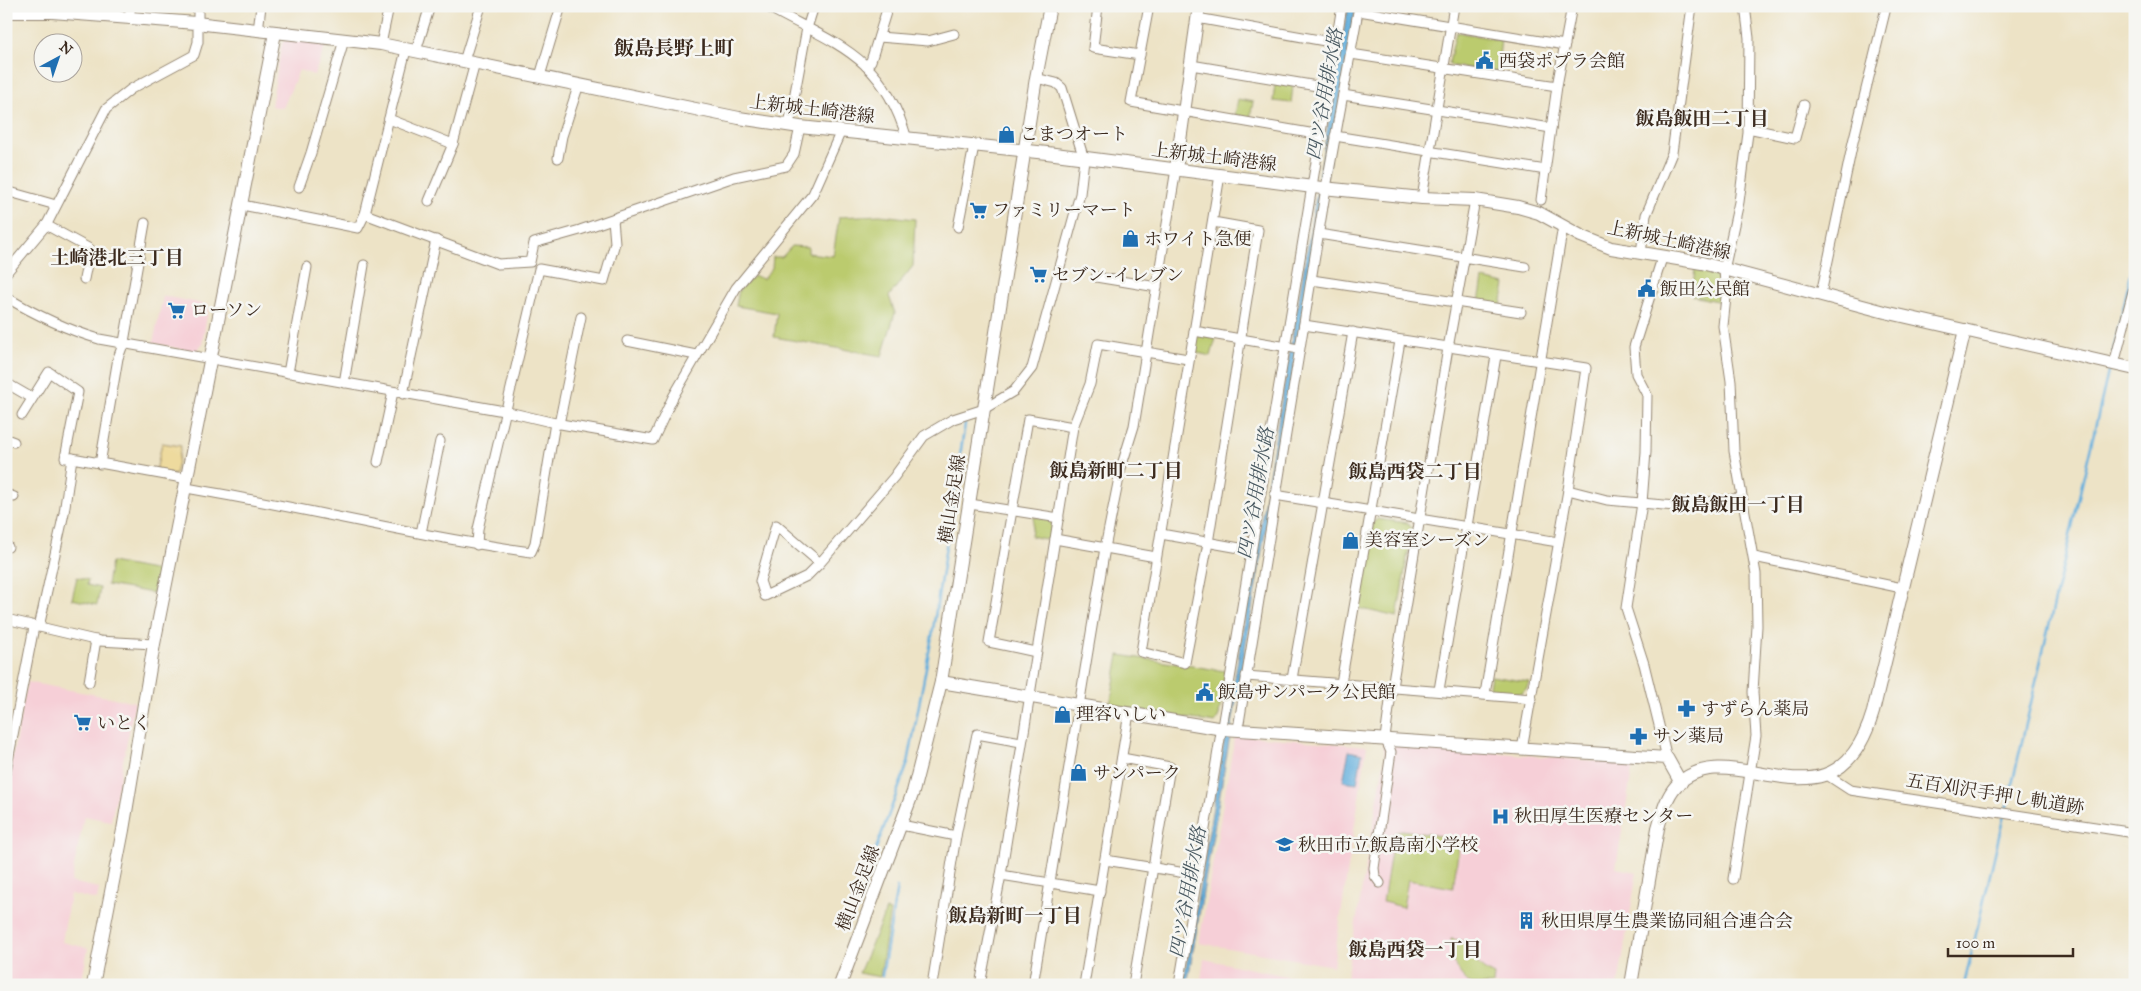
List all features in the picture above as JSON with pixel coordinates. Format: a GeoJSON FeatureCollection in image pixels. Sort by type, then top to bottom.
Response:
{"type":"FeatureCollection","features":[{"type":"Feature","properties":{"kind":"street"},"geometry":{"type":"LineString","coordinates":[[6,273],[46,225],[106,110],[131,89],[194,55],[198,42],[196,23],[198,6]]}},
{"type":"Feature","properties":{"kind":"street"},"geometry":{"type":"LineString","coordinates":[[258,30],[262,6]]}},
{"type":"Feature","properties":{"kind":"street"},"geometry":{"type":"LineString","coordinates":[[381,44],[389,6]]}},
{"type":"Feature","properties":{"kind":"street"},"geometry":{"type":"LineString","coordinates":[[242,205],[358,228],[364,214],[389,119],[411,51],[430,6]]}},
{"type":"Feature","properties":{"kind":"street"},"geometry":{"type":"LineString","coordinates":[[429,201],[452,144],[481,6]]}},
{"type":"Feature","properties":{"kind":"street"},"geometry":{"type":"LineString","coordinates":[[540,76],[561,6]]}},
{"type":"Feature","properties":{"kind":"street"},"geometry":{"type":"LineString","coordinates":[[766,6],[842,45],[866,66],[880,80],[892,97],[907,139]]}},
{"type":"Feature","properties":{"kind":"street"},"geometry":{"type":"LineString","coordinates":[[364,214],[498,264],[530,262],[534,243],[613,219],[734,177],[786,166],[794,154],[794,126],[807,28],[814,6]]}},
{"type":"Feature","properties":{"kind":"street"},"geometry":{"type":"LineString","coordinates":[[866,66],[871,61],[888,6]]}},
{"type":"Feature","properties":{"kind":"street","name":"横山金足線"},"geometry":{"type":"LineString","coordinates":[[840,985],[919,773],[941,682],[1026,152],[1036,78],[1050,6]]}},
{"type":"Feature","properties":{"kind":"street"},"geometry":{"type":"LineString","coordinates":[[1098,6],[1093,48],[1140,55]]}},
{"type":"Feature","properties":{"kind":"street"},"geometry":{"type":"LineString","coordinates":[[1149,6],[1132,102],[1185,113],[1321,135]]}},
{"type":"Feature","properties":{"kind":"street"},"geometry":{"type":"LineString","coordinates":[[1179,985],[1198,875],[1230,729],[1246,676],[1312,280],[1319,234],[1321,135],[1342,6]]}},
{"type":"Feature","properties":{"kind":"street"},"geometry":{"type":"LineString","coordinates":[[1422,198],[1454,6]]}},
{"type":"Feature","properties":{"kind":"street"},"geometry":{"type":"LineString","coordinates":[[1541,200],[1557,86],[1572,6]]}},
{"type":"Feature","properties":{"kind":"street"},"geometry":{"type":"LineString","coordinates":[[1641,253],[1646,215],[1672,153],[1692,6]]}},
{"type":"Feature","properties":{"kind":"street"},"geometry":{"type":"LineString","coordinates":[[1733,879],[1756,736],[1752,692],[1757,626],[1754,557],[1734,451],[1731,381],[1723,326],[1726,297],[1724,270],[1739,202],[1748,128],[1749,38],[1745,6]]}},
{"type":"Feature","properties":{"kind":"street","name":"上新城土崎港線"},"geometry":{"type":"LineString","coordinates":[[6,12],[52,9],[130,12],[196,23],[381,44],[739,118],[794,126],[1320,187],[1422,198],[1475,200],[1518,207],[1539,213],[1611,248],[1662,258],[1702,263],[1885,312],[2135,369]]}},
{"type":"Feature","properties":{"kind":"street"},"geometry":{"type":"LineString","coordinates":[[1230,729],[1251,550],[1288,347],[1320,187],[1335,136],[1359,9],[1565,45]]}},
{"type":"Feature","properties":{"kind":"street"},"geometry":{"type":"LineString","coordinates":[[1033,985],[1105,548],[1121,468],[1134,426],[1185,113],[1198,12],[1336,43]]}},
{"type":"Feature","properties":{"kind":"street"},"geometry":{"type":"LineString","coordinates":[[1821,294],[1853,142],[1885,12]]}},
{"type":"Feature","properties":{"kind":"street"},"geometry":{"type":"LineString","coordinates":[[93,985],[123,830],[154,644],[187,484],[209,358],[242,205],[275,33]]}},
{"type":"Feature","properties":{"kind":"street"},"geometry":{"type":"LineString","coordinates":[[879,37],[928,41],[954,34]]}},
{"type":"Feature","properties":{"kind":"street"},"geometry":{"type":"LineString","coordinates":[[298,187],[311,153],[344,40]]}},
{"type":"Feature","properties":{"kind":"street"},"geometry":{"type":"LineString","coordinates":[[1351,54],[1443,70],[1557,86]]}},
{"type":"Feature","properties":{"kind":"street"},"geometry":{"type":"LineString","coordinates":[[1191,65],[1329,88]]}},
{"type":"Feature","properties":{"kind":"street"},"geometry":{"type":"LineString","coordinates":[[820,563],[776,526],[760,581],[765,596],[807,576],[820,563],[894,477],[924,436],[953,419],[984,409],[1014,391],[1032,368],[1080,194],[1084,159],[1062,88],[1056,83],[1036,78]]}},
{"type":"Feature","properties":{"kind":"street"},"geometry":{"type":"LineString","coordinates":[[558,158],[562,136],[579,84]]}},
{"type":"Feature","properties":{"kind":"street"},"geometry":{"type":"LineString","coordinates":[[1343,95],[1551,128]]}},
{"type":"Feature","properties":{"kind":"street"},"geometry":{"type":"LineString","coordinates":[[1748,128],[1795,138],[1804,105]]}},
{"type":"Feature","properties":{"kind":"street"},"geometry":{"type":"LineString","coordinates":[[389,119],[452,144]]}},
{"type":"Feature","properties":{"kind":"street"},"geometry":{"type":"LineString","coordinates":[[6,297],[30,312],[71,331],[288,373],[504,411],[557,424],[653,440],[673,397],[736,288],[813,194],[841,131]]}},
{"type":"Feature","properties":{"kind":"street"},"geometry":{"type":"LineString","coordinates":[[1335,136],[1546,170]]}},
{"type":"Feature","properties":{"kind":"street"},"geometry":{"type":"LineString","coordinates":[[958,227],[974,146]]}},
{"type":"Feature","properties":{"kind":"street"},"geometry":{"type":"LineString","coordinates":[[1213,222],[1258,230],[1208,543],[1185,663],[1141,652],[1188,359],[1220,175]]}},
{"type":"Feature","properties":{"kind":"street"},"geometry":{"type":"LineString","coordinates":[[6,191],[56,205]]}},
{"type":"Feature","properties":{"kind":"street"},"geometry":{"type":"LineString","coordinates":[[1380,884],[1374,876],[1374,868],[1391,752],[1385,738],[1392,687],[1456,301],[1475,200]]}},
{"type":"Feature","properties":{"kind":"street"},"geometry":{"type":"LineString","coordinates":[[477,545],[478,529],[504,411],[539,269],[604,281],[615,243],[613,219]]}},
{"type":"Feature","properties":{"kind":"street"},"geometry":{"type":"LineString","coordinates":[[100,464],[118,358],[124,342],[145,223]]}},
{"type":"Feature","properties":{"kind":"street"},"geometry":{"type":"LineString","coordinates":[[46,225],[90,249],[84,279]]}},
{"type":"Feature","properties":{"kind":"street"},"geometry":{"type":"LineString","coordinates":[[1485,694],[1563,226]]}},
{"type":"Feature","properties":{"kind":"street"},"geometry":{"type":"LineString","coordinates":[[1319,234],[1525,267]]}},
{"type":"Feature","properties":{"kind":"street"},"geometry":{"type":"LineString","coordinates":[[403,394],[436,240]]}},
{"type":"Feature","properties":{"kind":"street"},"geometry":{"type":"LineString","coordinates":[[1662,258],[1634,347],[1636,374],[1646,395],[1646,452],[1642,503],[1626,608],[1644,664],[1667,758],[1681,783]]}},
{"type":"Feature","properties":{"kind":"street"},"geometry":{"type":"LineString","coordinates":[[344,383],[364,265]]}},
{"type":"Feature","properties":{"kind":"street"},"geometry":{"type":"LineString","coordinates":[[288,373],[307,267]]}},
{"type":"Feature","properties":{"kind":"street"},"geometry":{"type":"LineString","coordinates":[[1096,277],[1157,287]]}},
{"type":"Feature","properties":{"kind":"street"},"geometry":{"type":"LineString","coordinates":[[1312,280],[1521,312]]}},
{"type":"Feature","properties":{"kind":"street"},"geometry":{"type":"LineString","coordinates":[[2111,364],[2135,284]]}},
{"type":"Feature","properties":{"kind":"street"},"geometry":{"type":"LineString","coordinates":[[22,415],[49,372],[78,392],[65,458],[100,464],[255,500],[477,545],[531,552],[535,543],[557,424],[580,317]]}},
{"type":"Feature","properties":{"kind":"street"},"geometry":{"type":"LineString","coordinates":[[1304,325],[1540,363],[1586,368],[1568,490],[1522,749]]}},
{"type":"Feature","properties":{"kind":"street"},"geometry":{"type":"LineString","coordinates":[[1631,985],[1658,828],[1664,807],[1676,786],[1694,774],[1713,769],[1751,772],[1791,779],[1827,774],[1851,758],[1861,744],[1868,729],[1965,330]]}},
{"type":"Feature","properties":{"kind":"street"},"geometry":{"type":"LineString","coordinates":[[1194,331],[1299,349]]}},
{"type":"Feature","properties":{"kind":"street"},"geometry":{"type":"LineString","coordinates":[[1292,679],[1353,332]]}},
{"type":"Feature","properties":{"kind":"street"},"geometry":{"type":"LineString","coordinates":[[627,341],[696,355]]}},
{"type":"Feature","properties":{"kind":"street"},"geometry":{"type":"LineString","coordinates":[[1341,683],[1400,341]]}},
{"type":"Feature","properties":{"kind":"street"},"geometry":{"type":"LineString","coordinates":[[980,985],[1001,875],[1028,696],[1073,427],[1090,384],[1098,344],[1188,359]]}},
{"type":"Feature","properties":{"kind":"street"},"geometry":{"type":"LineString","coordinates":[[1439,690],[1496,356]]}},
{"type":"Feature","properties":{"kind":"street"},"geometry":{"type":"LineString","coordinates":[[6,383],[32,398]]}},
{"type":"Feature","properties":{"kind":"street"},"geometry":{"type":"LineString","coordinates":[[378,462],[393,392]]}},
{"type":"Feature","properties":{"kind":"street"},"geometry":{"type":"LineString","coordinates":[[1036,652],[988,642],[1028,419],[1073,427]]}},
{"type":"Feature","properties":{"kind":"street"},"geometry":{"type":"LineString","coordinates":[[420,533],[440,441]]}},
{"type":"Feature","properties":{"kind":"street"},"geometry":{"type":"LineString","coordinates":[[6,768],[64,512],[72,458]]}},
{"type":"Feature","properties":{"kind":"street"},"geometry":{"type":"LineString","coordinates":[[1568,490],[1607,500],[1675,506],[1742,498]]}},
{"type":"Feature","properties":{"kind":"street"},"geometry":{"type":"LineString","coordinates":[[1275,495],[1558,542]]}},
{"type":"Feature","properties":{"kind":"street"},"geometry":{"type":"LineString","coordinates":[[970,504],[1058,518]]}},
{"type":"Feature","properties":{"kind":"street"},"geometry":{"type":"LineString","coordinates":[[1161,534],[1251,550]]}},
{"type":"Feature","properties":{"kind":"street"},"geometry":{"type":"LineString","coordinates":[[1055,539],[1156,557]]}},
{"type":"Feature","properties":{"kind":"street"},"geometry":{"type":"LineString","coordinates":[[1754,557],[1902,588]]}},
{"type":"Feature","properties":{"kind":"street"},"geometry":{"type":"LineString","coordinates":[[6,619],[96,640],[154,644]]}},
{"type":"Feature","properties":{"kind":"street"},"geometry":{"type":"LineString","coordinates":[[89,682],[96,640]]}},
{"type":"Feature","properties":{"kind":"street"},"geometry":{"type":"LineString","coordinates":[[1246,676],[1439,690],[1532,699]]}},
{"type":"Feature","properties":{"kind":"street"},"geometry":{"type":"LineString","coordinates":[[941,682],[1230,729],[1667,758]]}},
{"type":"Feature","properties":{"kind":"street"},"geometry":{"type":"LineString","coordinates":[[1084,985],[1129,713]]}},
{"type":"Feature","properties":{"kind":"street"},"geometry":{"type":"LineString","coordinates":[[932,985],[956,836],[977,734],[1021,742]]}},
{"type":"Feature","properties":{"kind":"street"},"geometry":{"type":"LineString","coordinates":[[1122,758],[1170,767],[1133,985]]}},
{"type":"Feature","properties":{"kind":"street","name":"五百刈沢手押し軌道跡"},"geometry":{"type":"LineString","coordinates":[[1827,774],[1850,790],[2135,833]]}},
{"type":"Feature","properties":{"kind":"street"},"geometry":{"type":"LineString","coordinates":[[901,825],[956,836]]}},
{"type":"Feature","properties":{"kind":"street"},"geometry":{"type":"LineString","coordinates":[[1105,860],[1198,875]]}},
{"type":"Feature","properties":{"kind":"street"},"geometry":{"type":"LineString","coordinates":[[1001,875],[1100,891]]}},
{"type":"Feature","properties":{"kind":"shaded area"},"geometry":{"type":"Polygon","coordinates":[[[288,38],[326,45],[314,75],[299,70],[283,108],[271,106],[282,43],[288,38]]]}},
{"type":"Feature","properties":{"kind":"shaded area"},"geometry":{"type":"Polygon","coordinates":[[[163,296],[209,305],[202,344],[195,352],[153,343],[163,296]]]}},
{"type":"Feature","properties":{"kind":"shaded area"},"geometry":{"type":"Polygon","coordinates":[[[27,682],[135,702],[111,821],[84,816],[71,882],[99,888],[97,900],[70,894],[62,942],[88,948],[81,985],[6,985],[6,790],[27,682]]]}},
{"type":"Feature","properties":{"kind":"shaded area","name":"秋田市立飯島南小学校"},"geometry":{"type":"Polygon","coordinates":[[[1235,735],[1367,746],[1333,966],[1199,943],[1235,735]]]}},
{"type":"Feature","properties":{"kind":"shaded area","name":"秋田厚生医療センター"},"geometry":{"type":"Polygon","coordinates":[[[1383,743],[1633,764],[1616,868],[1637,872],[1618,985],[1345,985],[1385,757],[1383,743]]]}},
{"type":"Feature","properties":{"kind":"shaded area"},"geometry":{"type":"Polygon","coordinates":[[[1204,959],[1330,985],[1200,985],[1204,959]]]}},
{"type":"Feature","properties":{"kind":"green space"},"geometry":{"type":"Polygon","coordinates":[[[1457,32],[1501,40],[1497,72],[1453,66],[1449,63],[1457,32]]]}},
{"type":"Feature","properties":{"kind":"green space"},"geometry":{"type":"Polygon","coordinates":[[[1275,84],[1293,86],[1291,103],[1273,101],[1275,84]]]}},
{"type":"Feature","properties":{"kind":"green space"},"geometry":{"type":"Polygon","coordinates":[[[1238,99],[1253,102],[1250,118],[1235,115],[1238,99]]]}},
{"type":"Feature","properties":{"kind":"green space"},"geometry":{"type":"Polygon","coordinates":[[[880,215],[915,219],[913,266],[889,296],[895,313],[882,356],[774,337],[777,313],[736,306],[739,290],[754,276],[763,279],[772,268],[773,257],[782,257],[792,246],[808,247],[808,253],[833,256],[839,217],[880,215]]]}},
{"type":"Feature","properties":{"kind":"green space"},"geometry":{"type":"Polygon","coordinates":[[[1695,268],[1721,274],[1722,302],[1692,296],[1695,268]]]}},
{"type":"Feature","properties":{"kind":"green space"},"geometry":{"type":"Polygon","coordinates":[[[1483,279],[1505,284],[1501,306],[1479,302],[1483,279]]]}},
{"type":"Feature","properties":{"kind":"green space"},"geometry":{"type":"Polygon","coordinates":[[[1199,334],[1216,338],[1211,356],[1193,352],[1196,336],[1199,334]]]}},
{"type":"Feature","properties":{"kind":"green space"},"geometry":{"type":"Polygon","coordinates":[[[1034,517],[1050,519],[1053,523],[1049,540],[1031,536],[1034,517]]]}},
{"type":"Feature","properties":{"kind":"green space"},"geometry":{"type":"Polygon","coordinates":[[[1377,519],[1408,523],[1412,529],[1397,617],[1358,608],[1373,523],[1377,519]]]}},
{"type":"Feature","properties":{"kind":"green space"},"geometry":{"type":"Polygon","coordinates":[[[111,562],[158,571],[153,593],[107,585],[111,562]]]}},
{"type":"Feature","properties":{"kind":"green space"},"geometry":{"type":"Polygon","coordinates":[[[77,577],[88,580],[87,585],[100,588],[97,605],[72,599],[77,577]]]}},
{"type":"Feature","properties":{"kind":"green space"},"geometry":{"type":"Polygon","coordinates":[[[1119,655],[1225,671],[1219,715],[1215,723],[1110,705],[1119,655]]]}},
{"type":"Feature","properties":{"kind":"green space"},"geometry":{"type":"Polygon","coordinates":[[[1491,676],[1529,682],[1527,688],[1521,694],[1494,691],[1489,687],[1491,676]]]}},
{"type":"Feature","properties":{"kind":"green space"},"geometry":{"type":"Polygon","coordinates":[[[1402,830],[1460,839],[1453,888],[1408,880],[1403,907],[1383,902],[1394,833],[1402,830]]]}},
{"type":"Feature","properties":{"kind":"green space"},"geometry":{"type":"Polygon","coordinates":[[[886,910],[890,911],[880,977],[859,973],[886,910]]]}},
{"type":"Feature","properties":{"kind":"green space"},"geometry":{"type":"Polygon","coordinates":[[[1451,939],[1471,942],[1474,958],[1480,966],[1494,975],[1493,985],[1472,985],[1462,976],[1453,959],[1451,939]]]}},
{"type":"Feature","properties":{"kind":"sand"},"geometry":{"type":"Polygon","coordinates":[[[162,443],[181,446],[175,475],[156,471],[162,443]]]}},
{"type":"Feature","properties":{"kind":"water","name":"四ツ谷用排水路"},"geometry":{"type":"Polygon","coordinates":[[[1348,6],[1356,6],[1187,985],[1183,985],[1348,6]]]}},
{"type":"Feature","properties":{"kind":"water"},"geometry":{"type":"Polygon","coordinates":[[[1349,751],[1362,754],[1357,783],[1343,781],[1349,751]]]}},
{"type":"Feature","properties":{"kind":"waterway"},"geometry":{"type":"LineString","coordinates":[[2113,352],[2135,256]]}},
{"type":"Feature","properties":{"kind":"waterway"},"geometry":{"type":"LineString","coordinates":[[2006,810],[2109,368]]}},
{"type":"Feature","properties":{"kind":"waterway"},"geometry":{"type":"LineString","coordinates":[[868,870],[908,763],[932,636],[965,424]]}},
{"type":"Feature","properties":{"kind":"waterway"},"geometry":{"type":"LineString","coordinates":[[1964,985],[2004,815]]}},
{"type":"Feature","properties":{"kind":"waterway"},"geometry":{"type":"LineString","coordinates":[[882,976],[897,887]]}},
{"type":"Feature","properties":{"kind":"place","name":"西袋ポプラ会館"},"geometry":{"type":"Point","coordinates":[1485,61]}},
{"type":"Feature","properties":{"kind":"place","name":"こまつオート"},"geometry":{"type":"Point","coordinates":[1006,134]}},
{"type":"Feature","properties":{"kind":"place","name":"ファミリーマート"},"geometry":{"type":"Point","coordinates":[978,210]}},
{"type":"Feature","properties":{"kind":"place","name":"ホワイト急便"},"geometry":{"type":"Point","coordinates":[1130,239]}},
{"type":"Feature","properties":{"kind":"place","name":"セブン-イレブン"},"geometry":{"type":"Point","coordinates":[1038,275]}},
{"type":"Feature","properties":{"kind":"place","name":"飯田公民館"},"geometry":{"type":"Point","coordinates":[1646,289]}},
{"type":"Feature","properties":{"kind":"place","name":"ローソン"},"geometry":{"type":"Point","coordinates":[177,310]}},
{"type":"Feature","properties":{"kind":"place","name":"美容室シーズン"},"geometry":{"type":"Point","coordinates":[1351,540]}},
{"type":"Feature","properties":{"kind":"place","name":"飯島サンパーク公民館"},"geometry":{"type":"Point","coordinates":[1204,692]}},
{"type":"Feature","properties":{"kind":"place","name":"すずらん薬局"},"geometry":{"type":"Point","coordinates":[1687,709]}},
{"type":"Feature","properties":{"kind":"place","name":"理容いしい"},"geometry":{"type":"Point","coordinates":[1062,714]}},
{"type":"Feature","properties":{"kind":"place","name":"いとく"},"geometry":{"type":"Point","coordinates":[83,723]}},
{"type":"Feature","properties":{"kind":"place","name":"サン薬局"},"geometry":{"type":"Point","coordinates":[1639,736]}},
{"type":"Feature","properties":{"kind":"place","name":"サンパーク"},"geometry":{"type":"Point","coordinates":[1079,773]}},
{"type":"Feature","properties":{"kind":"place","name":"秋田厚生医療センター"},"geometry":{"type":"Point","coordinates":[1500,816]}},
{"type":"Feature","properties":{"kind":"place","name":"秋田市立飯島南小学校"},"geometry":{"type":"Point","coordinates":[1284,845]}},
{"type":"Feature","properties":{"kind":"place","name":"秋田県厚生農業協同組合連合会"},"geometry":{"type":"Point","coordinates":[1527,921]}},
{"type":"Feature","properties":{"kind":"district","name":"飯島長野上町"},"geometry":{"type":"Point","coordinates":[674,48]}},
{"type":"Feature","properties":{"kind":"district","name":"飯島飯田二丁目"},"geometry":{"type":"Point","coordinates":[1702,118]}},
{"type":"Feature","properties":{"kind":"district","name":"土崎港北三丁目"},"geometry":{"type":"Point","coordinates":[117,257]}},
{"type":"Feature","properties":{"kind":"district","name":"飯島新町二丁目"},"geometry":{"type":"Point","coordinates":[1116,470]}},
{"type":"Feature","properties":{"kind":"district","name":"飯島西袋二丁目"},"geometry":{"type":"Point","coordinates":[1415,471]}},
{"type":"Feature","properties":{"kind":"district","name":"飯島飯田一丁目"},"geometry":{"type":"Point","coordinates":[1738,504]}},
{"type":"Feature","properties":{"kind":"district","name":"飯島新町一丁目"},"geometry":{"type":"Point","coordinates":[1015,915]}},
{"type":"Feature","properties":{"kind":"district","name":"飯島西袋一丁目"},"geometry":{"type":"Point","coordinates":[1415,949]}}]}
